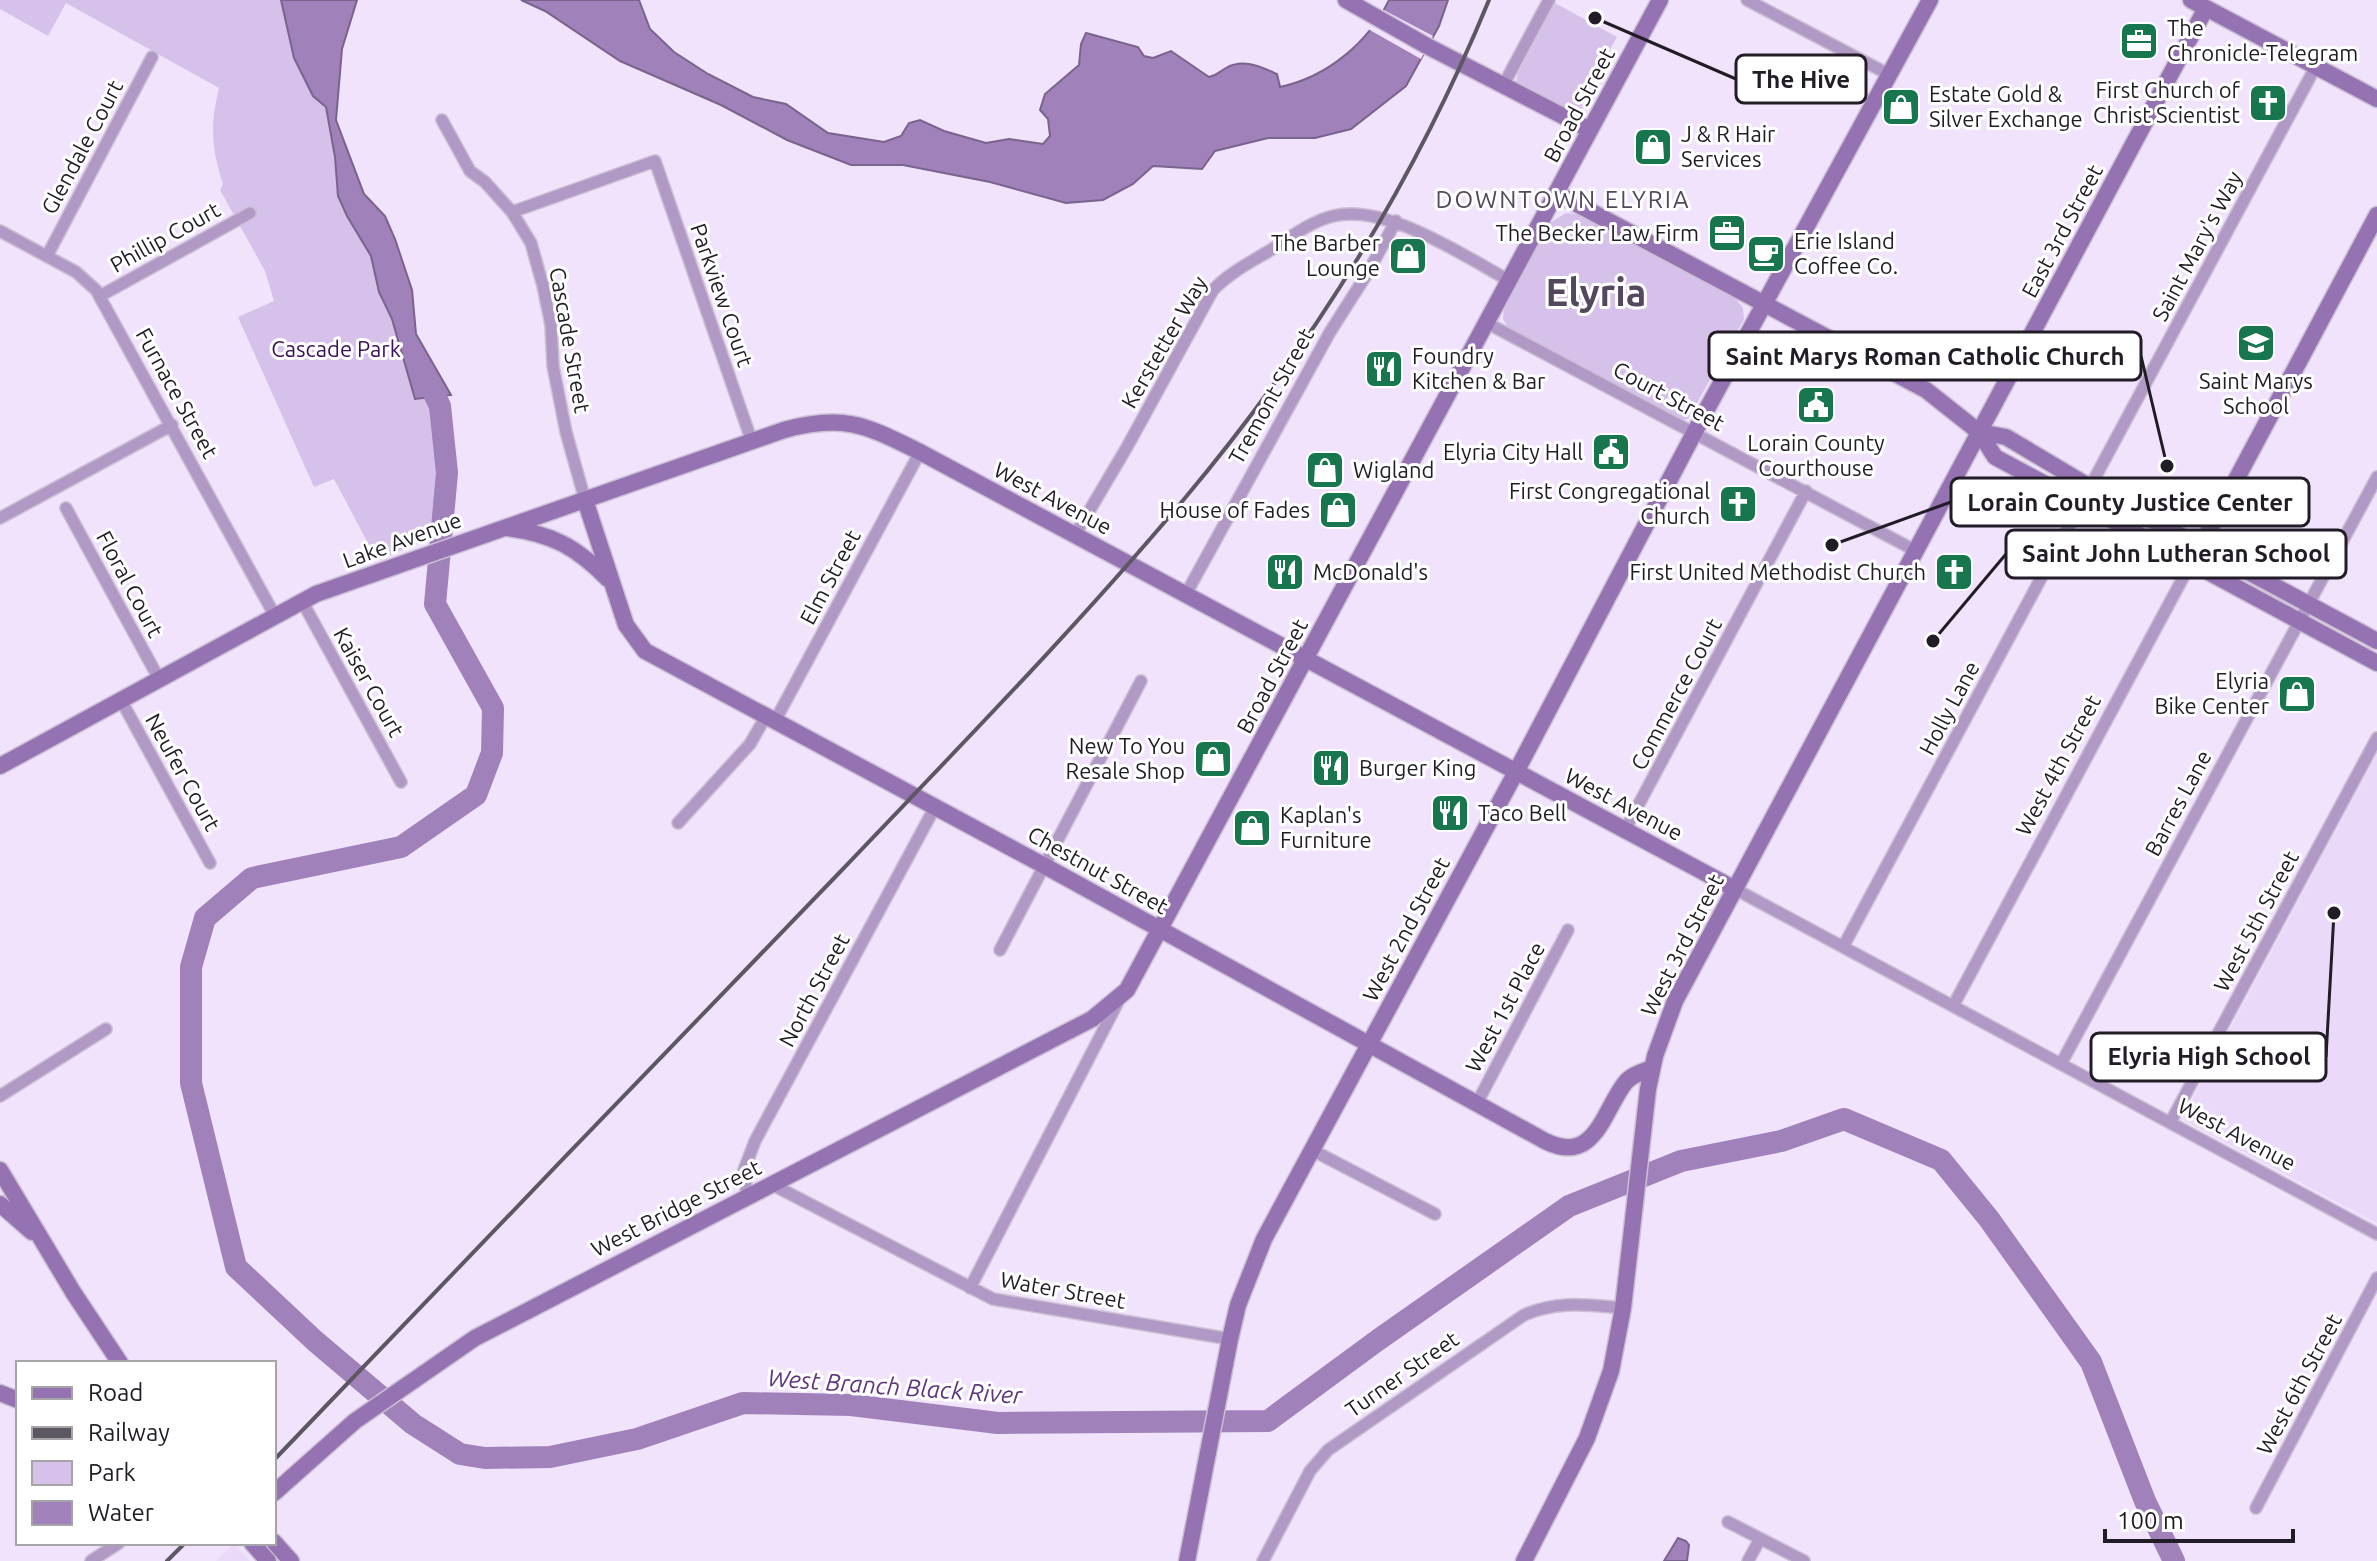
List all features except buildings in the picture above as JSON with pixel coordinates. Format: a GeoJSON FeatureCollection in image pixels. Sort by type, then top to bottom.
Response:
{"type":"FeatureCollection","features":[{"type":"Feature","properties":{"kind":"street"},"geometry":{"type":"LineString","coordinates":[[1346,0],[1427,46],[1590,130]]}},
{"type":"Feature","properties":{"kind":"street"},"geometry":{"type":"LineString","coordinates":[[1504,84],[1549,0]]}},
{"type":"Feature","properties":{"kind":"street","name":"Broad Street"},"geometry":{"type":"LineString","coordinates":[[970,1288],[1120,996],[1134,979],[1660,0]]}},
{"type":"Feature","properties":{"kind":"street"},"geometry":{"type":"LineString","coordinates":[[1747,0],[1890,75]]}},
{"type":"Feature","properties":{"kind":"street","name":"West 2nd Street"},"geometry":{"type":"LineString","coordinates":[[1191,1556],[1197,1507],[1230,1339],[1248,1276],[1264,1239],[1695,432],[1930,0]]}},
{"type":"Feature","properties":{"kind":"street"},"geometry":{"type":"LineString","coordinates":[[2191,0],[2377,99]]}},
{"type":"Feature","properties":{"kind":"street","name":"East 3rd Street"},"geometry":{"type":"LineString","coordinates":[[1979,432],[2206,8]]}},
{"type":"Feature","properties":{"kind":"street","name":"Glendale Court"},"geometry":{"type":"LineString","coordinates":[[47,256],[152,57]]}},
{"type":"Feature","properties":{"kind":"street","name":"Saint Mary's Way"},"geometry":{"type":"LineString","coordinates":[[2086,495],[2316,66]]}},
{"type":"Feature","properties":{"kind":"street","name":"Cascade Street"},"geometry":{"type":"LineString","coordinates":[[442,120],[470,171],[485,182],[512,212],[531,243],[551,325],[553,366],[566,432],[585,500]]}},
{"type":"Feature","properties":{"kind":"street","name":"Parkview Court"},"geometry":{"type":"LineString","coordinates":[[512,212],[655,161],[752,442]]}},
{"type":"Feature","properties":{"kind":"street"},"geometry":{"type":"LineString","coordinates":[[1556,193],[1926,390],[1979,432],[1995,457],[2201,546],[2377,641]]}},
{"type":"Feature","properties":{"kind":"street","name":"Phillip Court"},"geometry":{"type":"LineString","coordinates":[[100,296],[250,213]]}},
{"type":"Feature","properties":{"kind":"street","name":"Kerstetter Way"},"geometry":{"type":"LineString","coordinates":[[1075,535],[1218,284],[1283,242],[1331,216],[1345,214],[1396,221],[1510,281]]}},
{"type":"Feature","properties":{"kind":"street","name":"West 4th Street"},"geometry":{"type":"LineString","coordinates":[[1953,1006],[2377,215]]}},
{"type":"Feature","properties":{"kind":"street","name":"Tremont Street"},"geometry":{"type":"LineString","coordinates":[[1186,594],[1330,332],[1396,221]]}},
{"type":"Feature","properties":{"kind":"street","name":"Furnace Street"},"geometry":{"type":"LineString","coordinates":[[0,231],[82,276],[100,296],[275,616]]}},
{"type":"Feature","properties":{"kind":"street","name":"Court Street"},"geometry":{"type":"LineString","coordinates":[[1487,323],[1916,551]]}},
{"type":"Feature","properties":{"kind":"street","name":"Lake Avenue"},"geometry":{"type":"LineString","coordinates":[[0,766],[316,594],[752,442],[814,423],[846,422]]}},
{"type":"Feature","properties":{"kind":"street","name":"West Avenue"},"geometry":{"type":"LineString","coordinates":[[846,422],[870,427],[920,452],[2377,1234]]}},
{"type":"Feature","properties":{"kind":"street"},"geometry":{"type":"LineString","coordinates":[[0,518],[172,425]]}},
{"type":"Feature","properties":{"kind":"street","name":"West 3rd Street"},"geometry":{"type":"LineString","coordinates":[[1524,1561],[1599,1410],[1614,1362],[1623,1308],[1643,1120],[1652,1068],[1675,1001],[1979,432]]}},
{"type":"Feature","properties":{"kind":"street","name":"Elm Street"},"geometry":{"type":"LineString","coordinates":[[678,823],[771,719],[920,452]]}},
{"type":"Feature","properties":{"kind":"street","name":"Barres Lane"},"geometry":{"type":"LineString","coordinates":[[2061,1064],[2377,477]]}},
{"type":"Feature","properties":{"kind":"street","name":"Commerce Court"},"geometry":{"type":"LineString","coordinates":[[1625,830],[1806,491]]}},
{"type":"Feature","properties":{"kind":"street"},"geometry":{"type":"LineString","coordinates":[[2086,495],[2191,563],[2377,663]]}},
{"type":"Feature","properties":{"kind":"street","name":"Holly Lane"},"geometry":{"type":"LineString","coordinates":[[1843,947],[2086,495]]}},
{"type":"Feature","properties":{"kind":"street","name":"Chestnut Street"},"geometry":{"type":"LineString","coordinates":[[585,500],[626,625],[645,651],[1552,1144],[1574,1146],[1587,1141],[1598,1132],[1627,1080],[1652,1068]]}},
{"type":"Feature","properties":{"kind":"street","name":"Floral Court"},"geometry":{"type":"LineString","coordinates":[[66,508],[159,679]]}},
{"type":"Feature","properties":{"kind":"street"},"geometry":{"type":"LineString","coordinates":[[502,528],[533,531],[566,544],[584,555],[612,583]]}},
{"type":"Feature","properties":{"kind":"street","name":"Kaiser Court"},"geometry":{"type":"LineString","coordinates":[[302,601],[401,782]]}},
{"type":"Feature","properties":{"kind":"street"},"geometry":{"type":"LineString","coordinates":[[1000,950],[1141,681]]}},
{"type":"Feature","properties":{"kind":"street","name":"Neufer Court"},"geometry":{"type":"LineString","coordinates":[[121,700],[210,863]]}},
{"type":"Feature","properties":{"kind":"street","name":"West 5th Street"},"geometry":{"type":"LineString","coordinates":[[2170,1123],[2377,738]]}},
{"type":"Feature","properties":{"kind":"street","name":"North Street"},"geometry":{"type":"LineString","coordinates":[[747,1196],[744,1170],[755,1141],[935,807]]}},
{"type":"Feature","properties":{"kind":"street","name":"West 1st Place"},"geometry":{"type":"LineString","coordinates":[[1477,1103],[1568,930]]}},
{"type":"Feature","properties":{"kind":"street","name":"West Bridge Street"},"geometry":{"type":"LineString","coordinates":[[276,1491],[355,1421],[426,1370],[500,1325],[1092,1019],[1120,996]]}},
{"type":"Feature","properties":{"kind":"street"},"geometry":{"type":"LineString","coordinates":[[0,1096],[106,1029]]}},
{"type":"Feature","properties":{"kind":"street"},"geometry":{"type":"LineString","coordinates":[[1312,1150],[1435,1214]]}},
{"type":"Feature","properties":{"kind":"street"},"geometry":{"type":"LineString","coordinates":[[0,1170],[119,1361]]}},
{"type":"Feature","properties":{"kind":"street","name":"Water Street"},"geometry":{"type":"LineString","coordinates":[[771,1184],[970,1288],[999,1300],[1230,1339]]}},
{"type":"Feature","properties":{"kind":"street"},"geometry":{"type":"LineString","coordinates":[[0,1204],[47,1248]]}},
{"type":"Feature","properties":{"kind":"street","name":"West 6th Street"},"geometry":{"type":"LineString","coordinates":[[2256,1508],[2377,1278]]}},
{"type":"Feature","properties":{"kind":"street","name":"Turner Street"},"geometry":{"type":"LineString","coordinates":[[1263,1561],[1318,1459],[1365,1424],[1524,1315],[1564,1304],[1623,1308]]}},
{"type":"Feature","properties":{"kind":"street"},"geometry":{"type":"LineString","coordinates":[[1728,1522],[1804,1561]]}},
{"type":"Feature","properties":{"kind":"street"},"geometry":{"type":"LineString","coordinates":[[1748,1561],[1760,1539]]}},
{"type":"Feature","properties":{"kind":"street"},"geometry":{"type":"LineString","coordinates":[[276,1544],[291,1561]]}},
{"type":"Feature","properties":{"kind":"street"},"geometry":{"type":"LineString","coordinates":[[91,1561],[116,1545]]}},
{"type":"Feature","properties":{"kind":"street"},"geometry":{"type":"LineString","coordinates":[[254,1545],[268,1561]]}},
{"type":"Feature","properties":{"kind":"shaded area"},"geometry":{"type":"Polygon","coordinates":[[[2377,754],[2377,1223],[2185,1121],[2184,1115],[2377,754]]]}},
{"type":"Feature","properties":{"kind":"shaded area"},"geometry":{"type":"Polygon","coordinates":[[[236,1545],[250,1561],[216,1561],[236,1545]]]}},
{"type":"Feature","properties":{"kind":"green space","name":"Cascade Park"},"geometry":{"type":"Polygon","coordinates":[[[0,0],[320,0],[317,49],[351,193],[418,361],[440,406],[447,473],[441,534],[377,560],[334,479],[314,487],[238,317],[274,301],[265,271],[220,190],[223,184],[213,136],[219,88],[66,3],[48,36],[0,9],[0,0]]]}},
{"type":"Feature","properties":{"kind":"green space"},"geometry":{"type":"Polygon","coordinates":[[[1555,3],[1617,37],[1591,83],[1594,99],[1578,110],[1566,110],[1516,82],[1555,3]]]}},
{"type":"Feature","properties":{"kind":"green space"},"geometry":{"type":"Polygon","coordinates":[[[1566,213],[1576,214],[1735,298],[1743,308],[1744,319],[1688,419],[1680,420],[1509,329],[1503,319],[1504,309],[1550,223],[1566,213]]]}},
{"type":"Feature","properties":{"kind":"water"},"geometry":{"type":"Polygon","coordinates":[[[281,0],[357,0],[342,49],[336,120],[364,194],[385,216],[395,239],[412,290],[416,334],[451,395],[415,399],[392,319],[379,292],[371,256],[338,196],[326,107],[313,96],[294,58],[281,0]]]}},
{"type":"Feature","properties":{"kind":"water"},"geometry":{"type":"Polygon","coordinates":[[[521,0],[639,0],[650,29],[674,52],[753,97],[786,104],[828,133],[884,142],[901,136],[909,123],[920,120],[944,131],[986,143],[1009,139],[1043,144],[1050,136],[1048,119],[1040,110],[1045,94],[1079,65],[1081,44],[1086,33],[1138,47],[1144,56],[1153,58],[1171,51],[1209,77],[1232,65],[1258,66],[1277,74],[1280,87],[1314,75],[1344,56],[1370,30],[1389,0],[1448,0],[1439,26],[1406,86],[1351,129],[1315,138],[1268,138],[1215,151],[1202,169],[1153,166],[1133,184],[1103,200],[1066,203],[990,182],[903,165],[851,165],[787,140],[721,105],[620,61],[545,11],[521,0]]]}},
{"type":"Feature","properties":{"kind":"water"},"geometry":{"type":"Polygon","coordinates":[[[1678,1538],[1689,1545],[1687,1561],[1664,1561],[1678,1538]]]}},
{"type":"Feature","properties":{"kind":"pier"},"geometry":{"type":"Polygon","coordinates":[[[1380,8],[1433,36],[1421,59],[1368,29],[1380,8]]]}},
{"type":"Feature","properties":{"kind":"waterway","name":"West Branch Black River"},"geometry":{"type":"LineString","coordinates":[[422,369],[440,406],[447,473],[435,604],[493,708],[492,753],[476,795],[401,847],[252,878],[205,918],[191,967],[191,1083],[236,1267],[315,1341],[413,1424],[460,1454],[485,1458],[550,1457],[637,1439],[743,1403],[851,1405],[998,1423],[1268,1421],[1569,1206],[1681,1161],[1781,1141],[1844,1119],[1941,1160],[1989,1219],[2091,1362],[2145,1501],[2174,1561]]}},
{"type":"Feature","properties":{"kind":"railway"},"geometry":{"type":"LineString","coordinates":[[276,1458],[972,734],[1102,594],[1185,498],[1275,383],[1356,261],[1428,133],[1489,0]]}},
{"type":"Feature","properties":{"kind":"railway"},"geometry":{"type":"LineString","coordinates":[[167,1561],[183,1545]]}},
{"type":"Feature","properties":{"kind":"place","name":"The Hive"},"geometry":{"type":"Point","coordinates":[1595,18]}},
{"type":"Feature","properties":{"kind":"place","name":"The Chronicle-Telegram"},"geometry":{"type":"Point","coordinates":[2139,41]}},
{"type":"Feature","properties":{"kind":"place","name":"First Church of Christ Scientist"},"geometry":{"type":"Point","coordinates":[2268,103]}},
{"type":"Feature","properties":{"kind":"place","name":"Estate Gold & Silver Exchange"},"geometry":{"type":"Point","coordinates":[1901,107]}},
{"type":"Feature","properties":{"kind":"place","name":"J & R Hair Services"},"geometry":{"type":"Point","coordinates":[1653,147]}},
{"type":"Feature","properties":{"kind":"place","name":"The Becker Law Firm"},"geometry":{"type":"Point","coordinates":[1727,233]}},
{"type":"Feature","properties":{"kind":"place","name":"Erie Island Coffee Co."},"geometry":{"type":"Point","coordinates":[1766,254]}},
{"type":"Feature","properties":{"kind":"place","name":"The Barber Lounge"},"geometry":{"type":"Point","coordinates":[1408,256]}},
{"type":"Feature","properties":{"kind":"place","name":"Saint Marys School"},"geometry":{"type":"Point","coordinates":[2256,343]}},
{"type":"Feature","properties":{"kind":"place","name":"Foundry Kitchen & Bar"},"geometry":{"type":"Point","coordinates":[1384,369]}},
{"type":"Feature","properties":{"kind":"place","name":"Lorain County Courthouse"},"geometry":{"type":"Point","coordinates":[1816,405]}},
{"type":"Feature","properties":{"kind":"place","name":"Elyria City Hall"},"geometry":{"type":"Point","coordinates":[1611,452]}},
{"type":"Feature","properties":{"kind":"place","name":"Saint Marys Roman Catholic Church"},"geometry":{"type":"Point","coordinates":[2167,466]}},
{"type":"Feature","properties":{"kind":"place","name":"Wigland"},"geometry":{"type":"Point","coordinates":[1325,470]}},
{"type":"Feature","properties":{"kind":"place","name":"First Congregational Church"},"geometry":{"type":"Point","coordinates":[1738,504]}},
{"type":"Feature","properties":{"kind":"place","name":"House of Fades"},"geometry":{"type":"Point","coordinates":[1338,510]}},
{"type":"Feature","properties":{"kind":"place","name":"Lorain County Justice Center"},"geometry":{"type":"Point","coordinates":[1832,545]}},
{"type":"Feature","properties":{"kind":"place","name":"McDonald's"},"geometry":{"type":"Point","coordinates":[1285,572]}},
{"type":"Feature","properties":{"kind":"place","name":"First United Methodist Church"},"geometry":{"type":"Point","coordinates":[1954,572]}},
{"type":"Feature","properties":{"kind":"place","name":"Saint John Lutheran School"},"geometry":{"type":"Point","coordinates":[1933,641]}},
{"type":"Feature","properties":{"kind":"place","name":"Elyria Bike Center"},"geometry":{"type":"Point","coordinates":[2297,694]}},
{"type":"Feature","properties":{"kind":"place","name":"New To You Resale Shop"},"geometry":{"type":"Point","coordinates":[1213,759]}},
{"type":"Feature","properties":{"kind":"place","name":"Burger King"},"geometry":{"type":"Point","coordinates":[1331,768]}},
{"type":"Feature","properties":{"kind":"place","name":"Taco Bell"},"geometry":{"type":"Point","coordinates":[1450,813]}},
{"type":"Feature","properties":{"kind":"place","name":"Kaplan's Furniture"},"geometry":{"type":"Point","coordinates":[1252,828]}},
{"type":"Feature","properties":{"kind":"place","name":"Elyria High School"},"geometry":{"type":"Point","coordinates":[2334,913]}},
{"type":"Feature","properties":{"kind":"district","name":"DOWNTOWN ELYRIA"},"geometry":{"type":"Point","coordinates":[1563,200]}},
{"type":"Feature","properties":{"kind":"district","name":"Elyria"},"geometry":{"type":"Point","coordinates":[1596,293]}}]}
